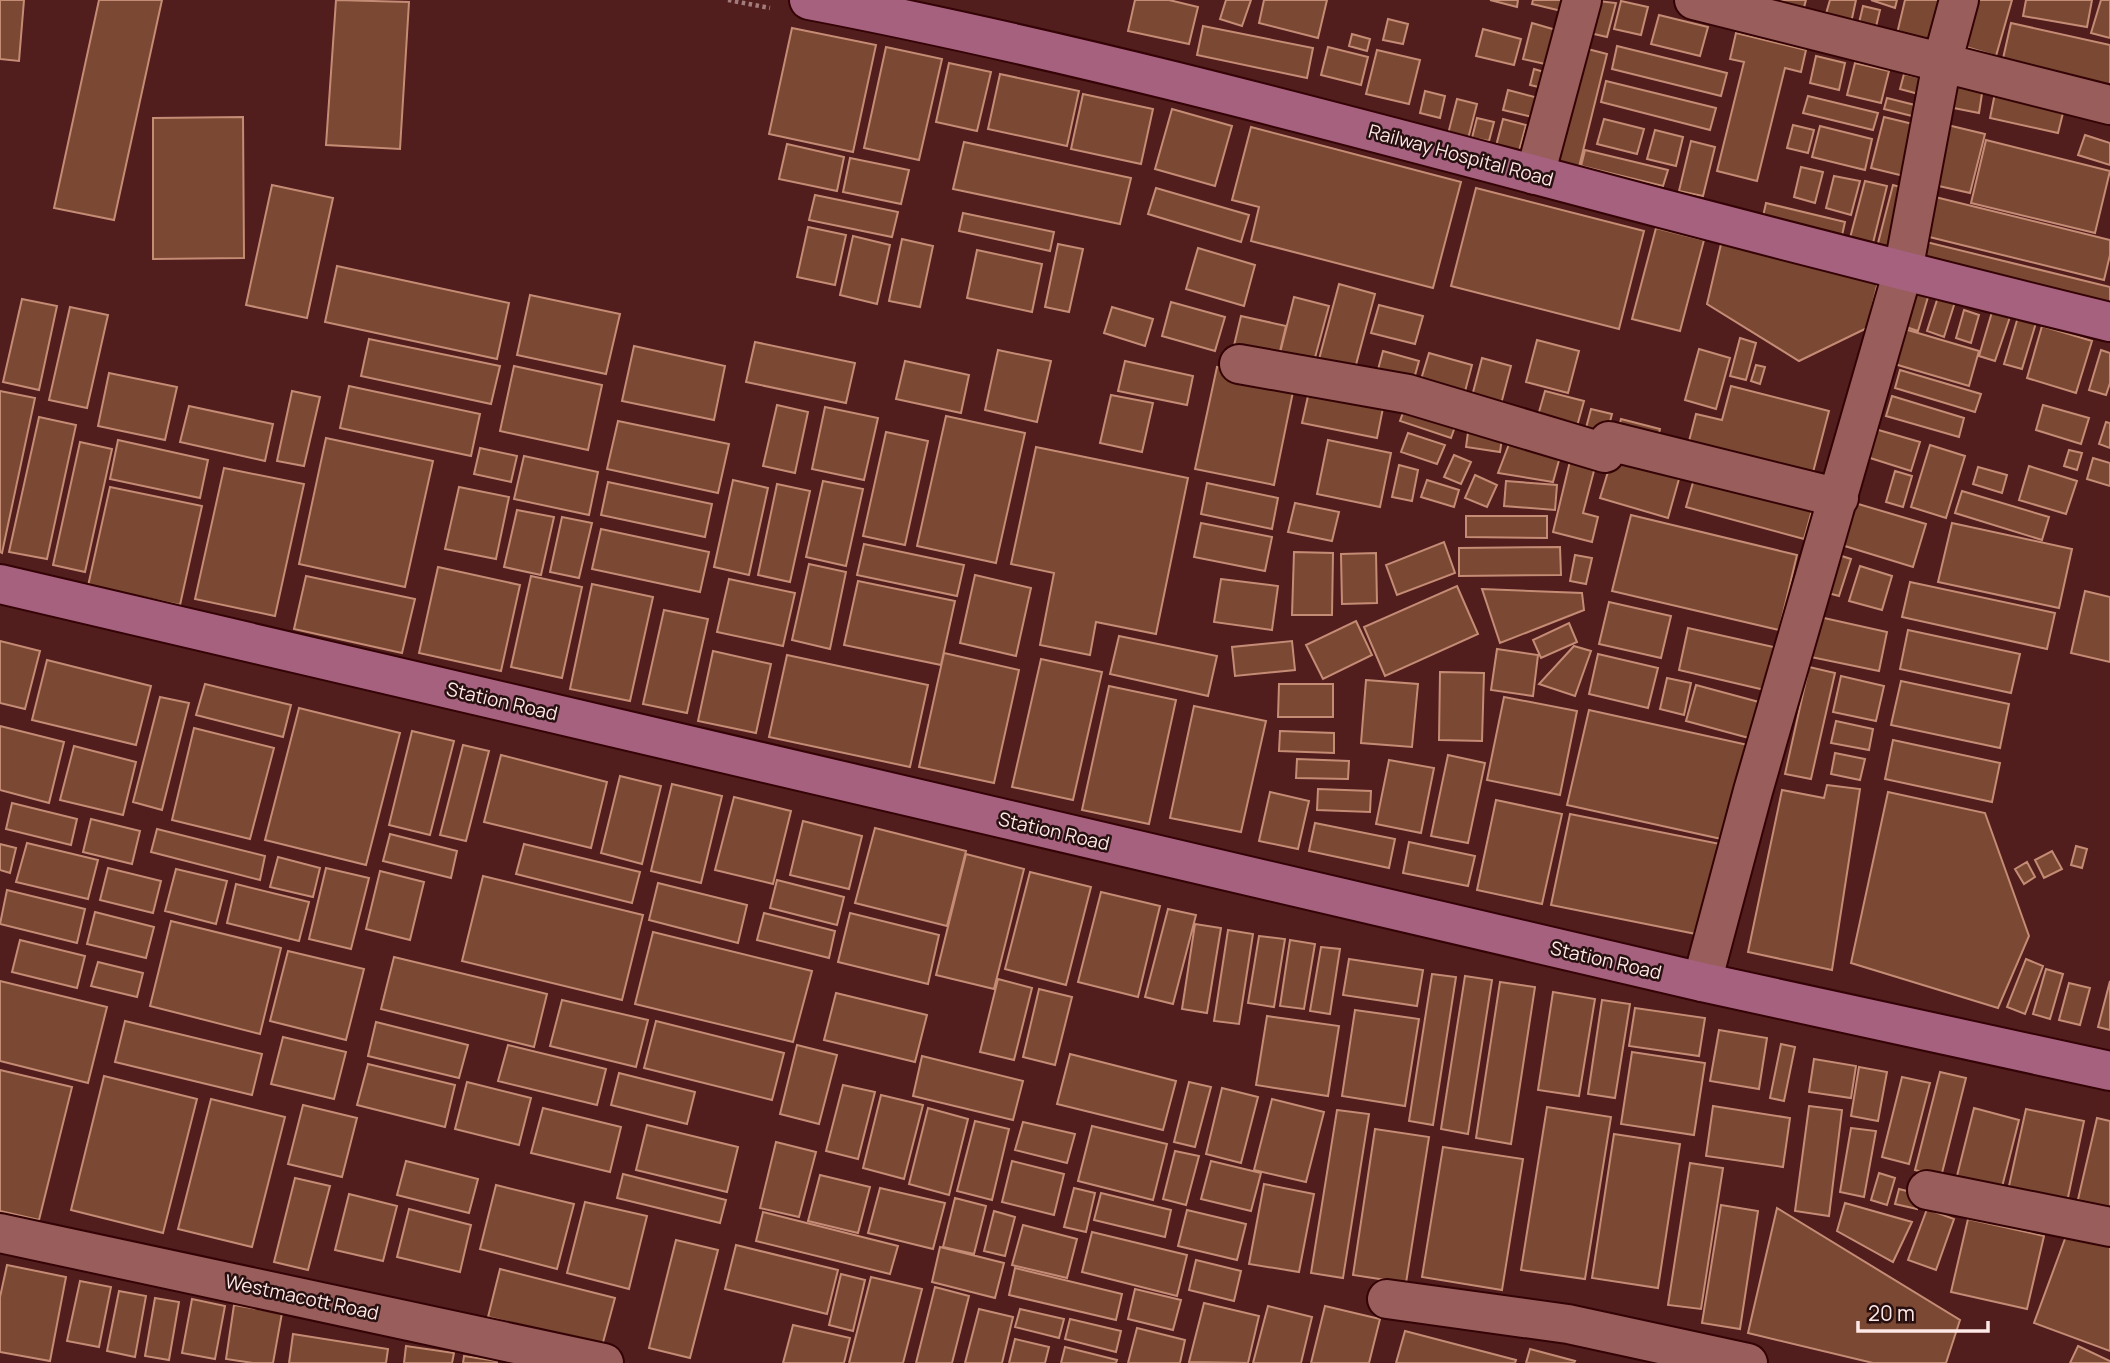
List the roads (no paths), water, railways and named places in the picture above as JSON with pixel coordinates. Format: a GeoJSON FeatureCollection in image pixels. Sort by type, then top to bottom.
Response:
{"type":"FeatureCollection","features":[{"type":"Feature","properties":{"kind":"street","name":"Railway Hospital Road"},"geometry":{"type":"LineString","coordinates":[[809,0],[902,18],[1274,105],[1903,271],[2110,322]]}},
{"type":"Feature","properties":{"kind":"street"},"geometry":{"type":"LineString","coordinates":[[1535,175],[1581,0]]}},
{"type":"Feature","properties":{"kind":"street"},"geometry":{"type":"LineString","coordinates":[[1694,0],[2110,105]]}},
{"type":"Feature","properties":{"kind":"street"},"geometry":{"type":"LineString","coordinates":[[1702,982],[1753,791],[1903,271],[1942,63],[1959,0]]}},
{"type":"Feature","properties":{"kind":"street"},"geometry":{"type":"LineString","coordinates":[[1239,363],[1408,394],[1605,453],[1609,441],[1839,498]]}},
{"type":"Feature","properties":{"kind":"street","name":"Station Road"},"geometry":{"type":"LineString","coordinates":[[0,583],[1702,982],[2110,1071]]}},
{"type":"Feature","properties":{"kind":"street"},"geometry":{"type":"LineString","coordinates":[[1927,1190],[2110,1227]]}},
{"type":"Feature","properties":{"kind":"street","name":"Westmacott Road"},"geometry":{"type":"LineString","coordinates":[[0,1233],[604,1363]]}},
{"type":"Feature","properties":{"kind":"street"},"geometry":{"type":"LineString","coordinates":[[1387,1299],[1567,1324],[1748,1363]]}}]}
